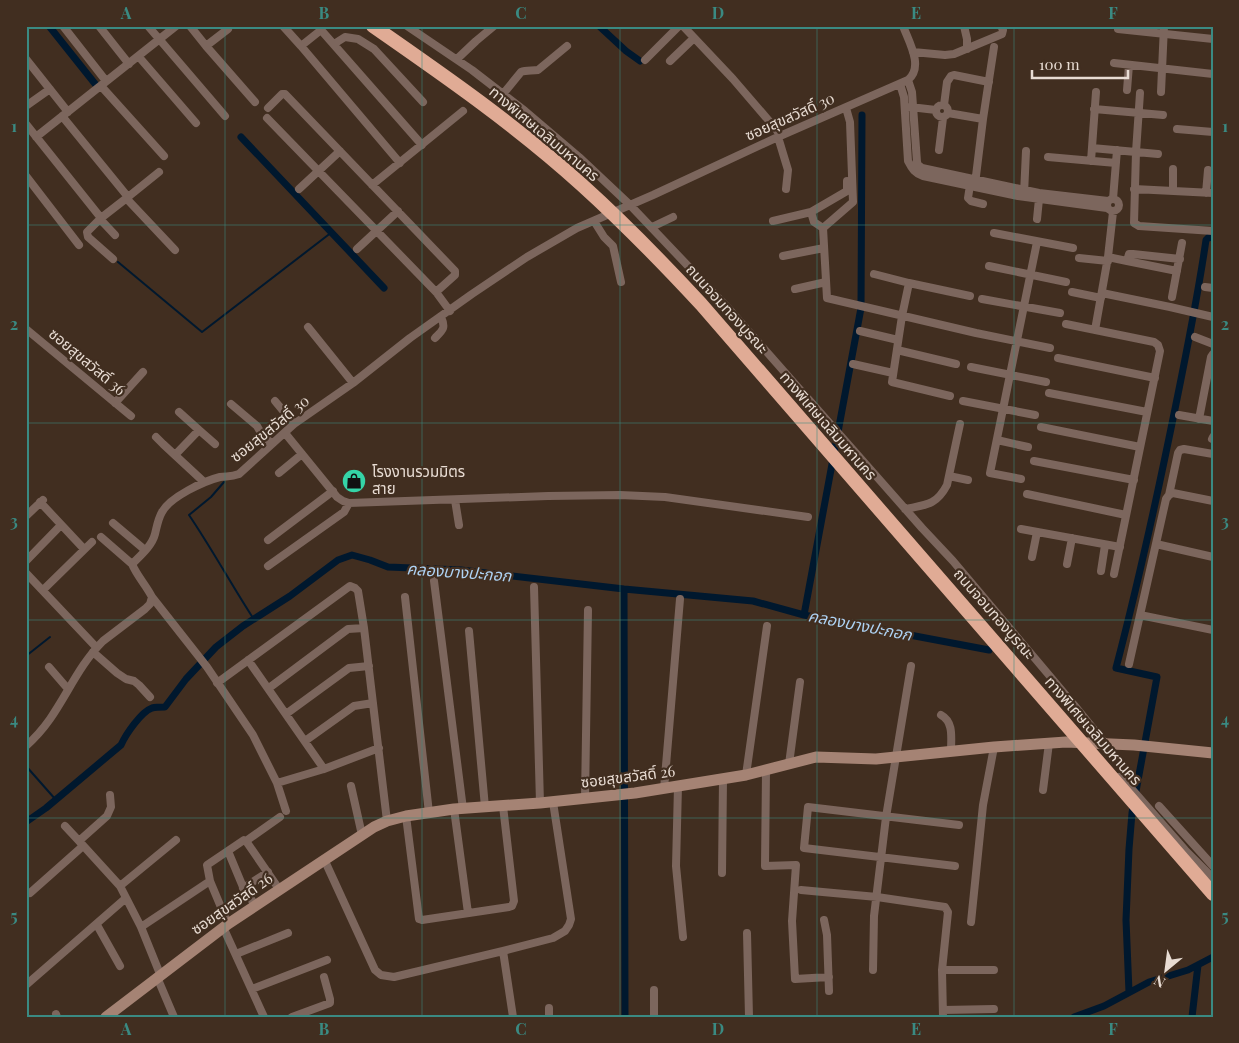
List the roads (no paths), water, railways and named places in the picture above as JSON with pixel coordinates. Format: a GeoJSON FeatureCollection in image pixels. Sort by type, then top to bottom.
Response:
{"type":"FeatureCollection","features":[{"type":"Feature","properties":{"kind":"highway","name":"ทางพิเศษเฉลิมมหานคร"},"geometry":{"type":"LineString","coordinates":[[373,26],[474,97],[534,144],[582,185],[668,268],[1213,894]]}},
{"type":"Feature","properties":{"kind":"highway","name":"ทางพิเศษเฉลิมมหานคร"},"geometry":{"type":"LineString","coordinates":[[386,26],[502,108],[546,143],[595,185],[677,265],[721,313],[1213,879]]}},
{"type":"Feature","properties":{"kind":"street"},"geometry":{"type":"LineString","coordinates":[[63,26],[101,86],[164,156]]}},
{"type":"Feature","properties":{"kind":"street"},"geometry":{"type":"LineString","coordinates":[[99,26],[129,64]]}},
{"type":"Feature","properties":{"kind":"street"},"geometry":{"type":"LineString","coordinates":[[148,26],[225,116]]}},
{"type":"Feature","properties":{"kind":"street"},"geometry":{"type":"LineString","coordinates":[[36,137],[176,26]]}},
{"type":"Feature","properties":{"kind":"street"},"geometry":{"type":"LineString","coordinates":[[190,26],[255,102]]}},
{"type":"Feature","properties":{"kind":"street"},"geometry":{"type":"LineString","coordinates":[[283,26],[400,163]]}},
{"type":"Feature","properties":{"kind":"street","name":"ถนนจอมทองบูรณะ"},"geometry":{"type":"LineString","coordinates":[[378,26],[463,85],[520,128],[616,211],[696,292],[1087,743],[1213,879]]}},
{"type":"Feature","properties":{"kind":"street"},"geometry":{"type":"LineString","coordinates":[[407,26],[457,59],[504,94],[579,157],[630,204],[728,308],[953,561],[1105,743]]}},
{"type":"Feature","properties":{"kind":"street"},"geometry":{"type":"LineString","coordinates":[[420,35],[423,26]]}},
{"type":"Feature","properties":{"kind":"street"},"geometry":{"type":"LineString","coordinates":[[457,59],[494,26]]}},
{"type":"Feature","properties":{"kind":"street"},"geometry":{"type":"LineString","coordinates":[[645,60],[680,26],[694,38],[733,79],[776,129],[788,170],[786,189]]}},
{"type":"Feature","properties":{"kind":"street"},"geometry":{"type":"LineString","coordinates":[[903,26],[915,60],[915,71],[908,80],[914,107],[916,158],[918,165],[927,170],[973,184]]}},
{"type":"Feature","properties":{"kind":"street"},"geometry":{"type":"LineString","coordinates":[[964,26],[967,49]]}},
{"type":"Feature","properties":{"kind":"street"},"geometry":{"type":"LineString","coordinates":[[913,52],[945,56],[1002,34],[1001,26]]}},
{"type":"Feature","properties":{"kind":"street"},"geometry":{"type":"LineString","coordinates":[[301,46],[322,28],[422,145]]}},
{"type":"Feature","properties":{"kind":"street"},"geometry":{"type":"LineString","coordinates":[[206,46],[228,29]]}},
{"type":"Feature","properties":{"kind":"street"},"geometry":{"type":"LineString","coordinates":[[1118,29],[1164,30],[1213,39]]}},
{"type":"Feature","properties":{"kind":"street"},"geometry":{"type":"LineString","coordinates":[[1161,92],[1164,30]]}},
{"type":"Feature","properties":{"kind":"street"},"geometry":{"type":"LineString","coordinates":[[334,44],[345,37],[358,38],[374,49],[423,102]]}},
{"type":"Feature","properties":{"kind":"street"},"geometry":{"type":"LineString","coordinates":[[670,61],[694,38]]}},
{"type":"Feature","properties":{"kind":"street"},"geometry":{"type":"LineString","coordinates":[[504,94],[521,72],[525,70],[538,70],[567,46]]}},
{"type":"Feature","properties":{"kind":"street"},"geometry":{"type":"LineString","coordinates":[[983,204],[970,201],[968,198],[973,184],[994,47]]}},
{"type":"Feature","properties":{"kind":"street"},"geometry":{"type":"LineString","coordinates":[[138,57],[196,124]]}},
{"type":"Feature","properties":{"kind":"street"},"geometry":{"type":"LineString","coordinates":[[26,59],[50,89],[65,114],[127,198],[175,250]]}},
{"type":"Feature","properties":{"kind":"street"},"geometry":{"type":"LineString","coordinates":[[1114,63],[1213,74]]}},
{"type":"Feature","properties":{"kind":"street"},"geometry":{"type":"LineString","coordinates":[[1127,90],[1129,65]]}},
{"type":"Feature","properties":{"kind":"street"},"geometry":{"type":"LineString","coordinates":[[944,105],[947,82],[951,76],[989,82]]}},
{"type":"Feature","properties":{"kind":"street","name":"ซอยสุขสวัสดิ์ 30"},"geometry":{"type":"LineString","coordinates":[[132,564],[155,535],[158,522],[166,506],[190,489],[204,482],[239,474],[294,424],[352,383],[410,338],[527,257],[594,220],[908,80]]}},
{"type":"Feature","properties":{"kind":"street"},"geometry":{"type":"LineString","coordinates":[[900,84],[903,91],[908,161],[911,168],[917,173],[923,176],[1024,193],[1054,195],[1110,205]]}},
{"type":"Feature","properties":{"kind":"street"},"geometry":{"type":"LineString","coordinates":[[26,106],[50,89]]}},
{"type":"Feature","properties":{"kind":"street"},"geometry":{"type":"LineString","coordinates":[[1091,161],[1096,92]]}},
{"type":"Feature","properties":{"kind":"street"},"geometry":{"type":"LineString","coordinates":[[1140,93],[1134,189],[1134,220],[1136,225],[1213,231]]}},
{"type":"Feature","properties":{"kind":"street"},"geometry":{"type":"LineString","coordinates":[[268,108],[282,94],[285,94],[455,271],[455,275],[436,292]]}},
{"type":"Feature","properties":{"kind":"street"},"geometry":{"type":"LineString","coordinates":[[936,110],[939,106],[944,105]]}},
{"type":"Feature","properties":{"kind":"street"},"geometry":{"type":"LineString","coordinates":[[940,150],[948,108],[944,105]]}},
{"type":"Feature","properties":{"kind":"street"},"geometry":{"type":"LineString","coordinates":[[904,107],[936,110]]}},
{"type":"Feature","properties":{"kind":"street"},"geometry":{"type":"LineString","coordinates":[[773,221],[811,212],[847,191],[846,123],[843,109]]}},
{"type":"Feature","properties":{"kind":"street"},"geometry":{"type":"LineString","coordinates":[[823,228],[853,202],[850,122],[843,109]]}},
{"type":"Feature","properties":{"kind":"street"},"geometry":{"type":"LineString","coordinates":[[1094,109],[1163,116]]}},
{"type":"Feature","properties":{"kind":"street"},"geometry":{"type":"LineString","coordinates":[[936,110],[936,114],[940,118],[946,115],[983,119]]}},
{"type":"Feature","properties":{"kind":"street"},"geometry":{"type":"LineString","coordinates":[[372,185],[464,111]]}},
{"type":"Feature","properties":{"kind":"street"},"geometry":{"type":"LineString","coordinates":[[266,118],[436,292],[450,311]]}},
{"type":"Feature","properties":{"kind":"street"},"geometry":{"type":"LineString","coordinates":[[26,124],[100,219],[115,235]]}},
{"type":"Feature","properties":{"kind":"street"},"geometry":{"type":"LineString","coordinates":[[1177,129],[1213,132]]}},
{"type":"Feature","properties":{"kind":"street"},"geometry":{"type":"LineString","coordinates":[[1092,148],[1158,154]]}},
{"type":"Feature","properties":{"kind":"street"},"geometry":{"type":"LineString","coordinates":[[1095,330],[1108,259],[1110,205],[1117,150]]}},
{"type":"Feature","properties":{"kind":"street"},"geometry":{"type":"LineString","coordinates":[[299,189],[340,151]]}},
{"type":"Feature","properties":{"kind":"street"},"geometry":{"type":"LineString","coordinates":[[1024,193],[1026,151]]}},
{"type":"Feature","properties":{"kind":"street"},"geometry":{"type":"LineString","coordinates":[[1048,157],[1116,163]]}},
{"type":"Feature","properties":{"kind":"street"},"geometry":{"type":"LineString","coordinates":[[1173,169],[1173,191]]}},
{"type":"Feature","properties":{"kind":"street"},"geometry":{"type":"LineString","coordinates":[[1134,189],[1210,193],[1208,170]]}},
{"type":"Feature","properties":{"kind":"street"},"geometry":{"type":"LineString","coordinates":[[113,259],[87,232],[100,219],[159,172]]}},
{"type":"Feature","properties":{"kind":"street"},"geometry":{"type":"LineString","coordinates":[[26,176],[79,245]]}},
{"type":"Feature","properties":{"kind":"street"},"geometry":{"type":"LineString","coordinates":[[1024,193],[1039,199],[1110,205]]}},
{"type":"Feature","properties":{"kind":"street"},"geometry":{"type":"LineString","coordinates":[[1037,219],[1039,199]]}},
{"type":"Feature","properties":{"kind":"street"},"geometry":{"type":"LineString","coordinates":[[357,249],[398,211]]}},
{"type":"Feature","properties":{"kind":"street"},"geometry":{"type":"LineString","coordinates":[[811,212],[814,222],[823,228]]}},
{"type":"Feature","properties":{"kind":"street"},"geometry":{"type":"LineString","coordinates":[[652,227],[674,217]]}},
{"type":"Feature","properties":{"kind":"street"},"geometry":{"type":"LineString","coordinates":[[594,220],[604,237],[613,246],[621,282]]}},
{"type":"Feature","properties":{"kind":"street"},"geometry":{"type":"LineString","coordinates":[[823,228],[827,298],[1050,348]]}},
{"type":"Feature","properties":{"kind":"street"},"geometry":{"type":"LineString","coordinates":[[994,234],[1073,248]]}},
{"type":"Feature","properties":{"kind":"street"},"geometry":{"type":"LineString","coordinates":[[1021,479],[990,473],[1036,242]]}},
{"type":"Feature","properties":{"kind":"street"},"geometry":{"type":"LineString","coordinates":[[1172,298],[1182,243]]}},
{"type":"Feature","properties":{"kind":"street"},"geometry":{"type":"LineString","coordinates":[[783,256],[824,248]]}},
{"type":"Feature","properties":{"kind":"street"},"geometry":{"type":"LineString","coordinates":[[1128,261],[1129,254],[1180,259]]}},
{"type":"Feature","properties":{"kind":"street"},"geometry":{"type":"LineString","coordinates":[[1079,258],[1128,261],[1177,271]]}},
{"type":"Feature","properties":{"kind":"street"},"geometry":{"type":"LineString","coordinates":[[989,266],[1066,282]]}},
{"type":"Feature","properties":{"kind":"street"},"geometry":{"type":"LineString","coordinates":[[874,274],[970,296]]}},
{"type":"Feature","properties":{"kind":"street"},"geometry":{"type":"LineString","coordinates":[[796,289],[826,282]]}},
{"type":"Feature","properties":{"kind":"street"},"geometry":{"type":"LineString","coordinates":[[909,283],[892,382],[950,396]]}},
{"type":"Feature","properties":{"kind":"street"},"geometry":{"type":"LineString","coordinates":[[1072,292],[1170,307],[1213,316]]}},
{"type":"Feature","properties":{"kind":"street"},"geometry":{"type":"LineString","coordinates":[[982,299],[1060,313]]}},
{"type":"Feature","properties":{"kind":"street"},"geometry":{"type":"LineString","coordinates":[[435,338],[443,328],[444,324],[441,317]]}},
{"type":"Feature","properties":{"kind":"street"},"geometry":{"type":"LineString","coordinates":[[1066,324],[1154,342],[1160,351],[1114,574]]}},
{"type":"Feature","properties":{"kind":"street"},"geometry":{"type":"LineString","coordinates":[[308,327],[352,383]]}},
{"type":"Feature","properties":{"kind":"street","name":"ซอยสุขสวัสดิ์ 36"},"geometry":{"type":"LineString","coordinates":[[26,329],[131,416]]}},
{"type":"Feature","properties":{"kind":"street"},"geometry":{"type":"LineString","coordinates":[[860,331],[898,340]]}},
{"type":"Feature","properties":{"kind":"street"},"geometry":{"type":"LineString","coordinates":[[1195,337],[1213,344]]}},
{"type":"Feature","properties":{"kind":"street"},"geometry":{"type":"LineString","coordinates":[[896,350],[956,364]]}},
{"type":"Feature","properties":{"kind":"street"},"geometry":{"type":"LineString","coordinates":[[1198,419],[1209,385],[1213,354]]}},
{"type":"Feature","properties":{"kind":"street"},"geometry":{"type":"LineString","coordinates":[[1058,358],[1155,378]]}},
{"type":"Feature","properties":{"kind":"street"},"geometry":{"type":"LineString","coordinates":[[853,364],[893,373]]}},
{"type":"Feature","properties":{"kind":"street"},"geometry":{"type":"LineString","coordinates":[[971,367],[1046,382]]}},
{"type":"Feature","properties":{"kind":"street"},"geometry":{"type":"LineString","coordinates":[[116,403],[143,372]]}},
{"type":"Feature","properties":{"kind":"street"},"geometry":{"type":"LineString","coordinates":[[1049,393],[1148,412]]}},
{"type":"Feature","properties":{"kind":"street"},"geometry":{"type":"LineString","coordinates":[[275,401],[294,424]]}},
{"type":"Feature","properties":{"kind":"street"},"geometry":{"type":"LineString","coordinates":[[963,401],[1035,415]]}},
{"type":"Feature","properties":{"kind":"street"},"geometry":{"type":"LineString","coordinates":[[231,404],[257,426],[272,444]]}},
{"type":"Feature","properties":{"kind":"street"},"geometry":{"type":"LineString","coordinates":[[179,412],[215,444]]}},
{"type":"Feature","properties":{"kind":"street"},"geometry":{"type":"LineString","coordinates":[[1179,415],[1213,422]]}},
{"type":"Feature","properties":{"kind":"street"},"geometry":{"type":"LineString","coordinates":[[905,509],[929,504],[938,499],[947,485],[960,424]]}},
{"type":"Feature","properties":{"kind":"street"},"geometry":{"type":"LineString","coordinates":[[1041,426],[1140,447]]}},
{"type":"Feature","properties":{"kind":"street"},"geometry":{"type":"LineString","coordinates":[[175,455],[199,430]]}},
{"type":"Feature","properties":{"kind":"street"},"geometry":{"type":"LineString","coordinates":[[285,433],[337,497],[349,503],[594,496],[666,497],[808,517]]}},
{"type":"Feature","properties":{"kind":"street"},"geometry":{"type":"LineString","coordinates":[[156,436],[162,444],[204,482]]}},
{"type":"Feature","properties":{"kind":"street"},"geometry":{"type":"LineString","coordinates":[[997,440],[1028,447]]}},
{"type":"Feature","properties":{"kind":"street"},"geometry":{"type":"LineString","coordinates":[[1129,664],[1178,453],[1184,449],[1213,454]]}},
{"type":"Feature","properties":{"kind":"street"},"geometry":{"type":"LineString","coordinates":[[279,473],[302,454]]}},
{"type":"Feature","properties":{"kind":"street"},"geometry":{"type":"LineString","coordinates":[[1034,461],[1134,480]]}},
{"type":"Feature","properties":{"kind":"street"},"geometry":{"type":"LineString","coordinates":[[949,476],[968,480]]}},
{"type":"Feature","properties":{"kind":"street"},"geometry":{"type":"LineString","coordinates":[[268,540],[332,491]]}},
{"type":"Feature","properties":{"kind":"street"},"geometry":{"type":"LineString","coordinates":[[1168,495],[1173,493],[1213,501]]}},
{"type":"Feature","properties":{"kind":"street"},"geometry":{"type":"LineString","coordinates":[[1027,494],[1126,515]]}},
{"type":"Feature","properties":{"kind":"street"},"geometry":{"type":"LineString","coordinates":[[455,500],[459,525]]}},
{"type":"Feature","properties":{"kind":"street"},"geometry":{"type":"LineString","coordinates":[[26,516],[41,501],[84,550]]}},
{"type":"Feature","properties":{"kind":"street"},"geometry":{"type":"LineString","coordinates":[[268,566],[344,512],[349,503]]}},
{"type":"Feature","properties":{"kind":"street"},"geometry":{"type":"LineString","coordinates":[[113,523],[145,550]]}},
{"type":"Feature","properties":{"kind":"street"},"geometry":{"type":"LineString","coordinates":[[26,561],[61,525]]}},
{"type":"Feature","properties":{"kind":"street"},"geometry":{"type":"LineString","coordinates":[[1021,529],[1120,547]]}},
{"type":"Feature","properties":{"kind":"street"},"geometry":{"type":"LineString","coordinates":[[1032,557],[1037,532]]}},
{"type":"Feature","properties":{"kind":"street"},"geometry":{"type":"LineString","coordinates":[[101,537],[132,564],[135,572],[152,597],[207,668],[253,735],[277,783],[283,814],[246,841],[244,840],[207,865],[210,881],[236,954],[264,1017]]}},
{"type":"Feature","properties":{"kind":"street"},"geometry":{"type":"LineString","coordinates":[[1067,564],[1072,538]]}},
{"type":"Feature","properties":{"kind":"street"},"geometry":{"type":"LineString","coordinates":[[43,590],[92,542]]}},
{"type":"Feature","properties":{"kind":"street"},"geometry":{"type":"LineString","coordinates":[[1156,544],[1213,557]]}},
{"type":"Feature","properties":{"kind":"street"},"geometry":{"type":"LineString","coordinates":[[1100,571],[1106,545]]}},
{"type":"Feature","properties":{"kind":"street"},"geometry":{"type":"LineString","coordinates":[[26,572],[117,673],[126,679],[134,681],[150,697]]}},
{"type":"Feature","properties":{"kind":"street"},"geometry":{"type":"LineString","coordinates":[[434,581],[459,809],[468,913]]}},
{"type":"Feature","properties":{"kind":"street"},"geometry":{"type":"LineString","coordinates":[[217,684],[350,586],[355,588],[358,591],[364,628],[387,821]]}},
{"type":"Feature","properties":{"kind":"street"},"geometry":{"type":"LineString","coordinates":[[534,587],[540,803]]}},
{"type":"Feature","properties":{"kind":"street"},"geometry":{"type":"LineString","coordinates":[[26,746],[50,720],[76,676],[102,641],[150,604],[152,597]]}},
{"type":"Feature","properties":{"kind":"street"},"geometry":{"type":"LineString","coordinates":[[405,597],[428,813]]}},
{"type":"Feature","properties":{"kind":"street"},"geometry":{"type":"LineString","coordinates":[[664,789],[680,599]]}},
{"type":"Feature","properties":{"kind":"street"},"geometry":{"type":"LineString","coordinates":[[584,798],[588,610]]}},
{"type":"Feature","properties":{"kind":"street"},"geometry":{"type":"LineString","coordinates":[[1140,615],[1213,630]]}},
{"type":"Feature","properties":{"kind":"street"},"geometry":{"type":"LineString","coordinates":[[746,775],[767,626]]}},
{"type":"Feature","properties":{"kind":"street"},"geometry":{"type":"LineString","coordinates":[[269,688],[348,629],[364,628]]}},
{"type":"Feature","properties":{"kind":"street"},"geometry":{"type":"LineString","coordinates":[[469,631],[485,807]]}},
{"type":"Feature","properties":{"kind":"street"},"geometry":{"type":"LineString","coordinates":[[248,660],[324,769]]}},
{"type":"Feature","properties":{"kind":"street"},"geometry":{"type":"LineString","coordinates":[[286,714],[349,668],[368,666]]}},
{"type":"Feature","properties":{"kind":"street"},"geometry":{"type":"LineString","coordinates":[[873,970],[874,916],[886,817],[911,666]]}},
{"type":"Feature","properties":{"kind":"street"},"geometry":{"type":"LineString","coordinates":[[49,667],[68,689]]}},
{"type":"Feature","properties":{"kind":"street"},"geometry":{"type":"LineString","coordinates":[[789,764],[800,682]]}},
{"type":"Feature","properties":{"kind":"street"},"geometry":{"type":"LineString","coordinates":[[305,741],[354,706],[373,703]]}},
{"type":"Feature","properties":{"kind":"street"},"geometry":{"type":"LineString","coordinates":[[941,715],[946,718],[951,727],[951,752]]}},
{"type":"Feature","properties":{"kind":"street"},"geometry":{"type":"LineString","coordinates":[[1043,790],[1049,743]]}},
{"type":"Feature","properties":{"kind":"street","name":"ซอยสุขสวัสดิ์ 26"},"geometry":{"type":"LineString","coordinates":[[110,1016],[159,976],[278,889],[374,827],[406,816],[664,789],[766,771],[816,757],[876,759],[1049,743],[1105,743],[1213,753]]}},
{"type":"Feature","properties":{"kind":"street"},"geometry":{"type":"LineString","coordinates":[[971,922],[983,805],[994,747]]}},
{"type":"Feature","properties":{"kind":"street"},"geometry":{"type":"LineString","coordinates":[[277,783],[324,769],[378,748]]}},
{"type":"Feature","properties":{"kind":"street"},"geometry":{"type":"LineString","coordinates":[[766,771],[765,866],[796,864],[792,921],[795,979],[828,977]]}},
{"type":"Feature","properties":{"kind":"street"},"geometry":{"type":"LineString","coordinates":[[722,873],[723,779]]}},
{"type":"Feature","properties":{"kind":"street"},"geometry":{"type":"LineString","coordinates":[[350,786],[362,835]]}},
{"type":"Feature","properties":{"kind":"street"},"geometry":{"type":"LineString","coordinates":[[678,786],[676,866],[683,937]]}},
{"type":"Feature","properties":{"kind":"street"},"geometry":{"type":"LineString","coordinates":[[30,893],[107,816],[111,807],[110,795]]}},
{"type":"Feature","properties":{"kind":"street"},"geometry":{"type":"LineString","coordinates":[[324,860],[375,970],[381,975],[394,977],[503,951],[553,938],[565,931],[569,925],[571,919],[554,802]]}},
{"type":"Feature","properties":{"kind":"street"},"geometry":{"type":"LineString","coordinates":[[406,816],[419,919],[422,920],[510,907],[513,904],[503,806]]}},
{"type":"Feature","properties":{"kind":"street"},"geometry":{"type":"LineString","coordinates":[[1159,806],[1213,866]]}},
{"type":"Feature","properties":{"kind":"street"},"geometry":{"type":"LineString","coordinates":[[955,866],[804,848],[808,807],[959,825]]}},
{"type":"Feature","properties":{"kind":"street"},"geometry":{"type":"LineString","coordinates":[[65,826],[120,886],[141,927],[174,1017]]}},
{"type":"Feature","properties":{"kind":"street"},"geometry":{"type":"LineString","coordinates":[[120,886],[176,840]]}},
{"type":"Feature","properties":{"kind":"street"},"geometry":{"type":"LineString","coordinates":[[246,841],[278,889]]}},
{"type":"Feature","properties":{"kind":"street"},"geometry":{"type":"LineString","coordinates":[[228,851],[243,888],[255,906]]}},
{"type":"Feature","properties":{"kind":"street"},"geometry":{"type":"LineString","coordinates":[[243,888],[268,872]]}},
{"type":"Feature","properties":{"kind":"street"},"geometry":{"type":"LineString","coordinates":[[141,927],[210,881]]}},
{"type":"Feature","properties":{"kind":"street"},"geometry":{"type":"LineString","coordinates":[[801,890],[877,897],[945,907],[948,912],[942,970],[943,1014],[994,1009]]}},
{"type":"Feature","properties":{"kind":"street"},"geometry":{"type":"LineString","coordinates":[[26,985],[126,898]]}},
{"type":"Feature","properties":{"kind":"street"},"geometry":{"type":"LineString","coordinates":[[824,920],[827,935],[830,992]]}},
{"type":"Feature","properties":{"kind":"street"},"geometry":{"type":"LineString","coordinates":[[97,925],[120,966]]}},
{"type":"Feature","properties":{"kind":"street"},"geometry":{"type":"LineString","coordinates":[[236,954],[288,933]]}},
{"type":"Feature","properties":{"kind":"street"},"geometry":{"type":"LineString","coordinates":[[747,933],[749,1017]]}},
{"type":"Feature","properties":{"kind":"street"},"geometry":{"type":"LineString","coordinates":[[503,951],[513,1017]]}},
{"type":"Feature","properties":{"kind":"street"},"geometry":{"type":"LineString","coordinates":[[252,989],[327,960]]}},
{"type":"Feature","properties":{"kind":"street"},"geometry":{"type":"LineString","coordinates":[[942,970],[994,970]]}},
{"type":"Feature","properties":{"kind":"street"},"geometry":{"type":"LineString","coordinates":[[292,1017],[330,1003],[324,977]]}},
{"type":"Feature","properties":{"kind":"street"},"geometry":{"type":"LineString","coordinates":[[654,990],[654,1017]]}},
{"type":"Feature","properties":{"kind":"street"},"geometry":{"type":"LineString","coordinates":[[549,1008],[549,1017]]}},
{"type":"Feature","properties":{"kind":"waterway"},"geometry":{"type":"LineString","coordinates":[[49,26],[96,85]]}},
{"type":"Feature","properties":{"kind":"waterway"},"geometry":{"type":"LineString","coordinates":[[599,26],[640,61]]}},
{"type":"Feature","properties":{"kind":"waterway"},"geometry":{"type":"LineString","coordinates":[[804,615],[861,308],[862,115]]}},
{"type":"Feature","properties":{"kind":"waterway"},"geometry":{"type":"LineString","coordinates":[[241,137],[384,288]]}},
{"type":"Feature","properties":{"kind":"waterway"},"geometry":{"type":"LineString","coordinates":[[118,262],[202,332],[332,232]]}},
{"type":"Feature","properties":{"kind":"waterway"},"geometry":{"type":"LineString","coordinates":[[1129,992],[1126,920],[1132,813],[1157,677],[1116,668],[1162,470],[1192,322],[1206,240],[1209,237],[1213,238]]}},
{"type":"Feature","properties":{"kind":"waterway"},"geometry":{"type":"LineString","coordinates":[[224,482],[211,497],[189,515],[253,618]]}},
{"type":"Feature","properties":{"kind":"waterway","name":"คลองบางปะกอก"},"geometry":{"type":"LineString","coordinates":[[26,822],[46,808],[121,745],[143,714],[152,708],[165,707],[186,679],[216,647],[338,560],[352,555],[388,567],[461,570],[624,589],[753,601],[804,615],[989,650]]}},
{"type":"Feature","properties":{"kind":"waterway"},"geometry":{"type":"LineString","coordinates":[[624,589],[625,1017]]}},
{"type":"Feature","properties":{"kind":"waterway"},"geometry":{"type":"LineString","coordinates":[[26,656],[50,637]]}},
{"type":"Feature","properties":{"kind":"waterway"},"geometry":{"type":"LineString","coordinates":[[26,766],[56,800]]}},
{"type":"Feature","properties":{"kind":"waterway"},"geometry":{"type":"LineString","coordinates":[[1074,1017],[1104,1006],[1149,982],[1188,970],[1213,957]]}},
{"type":"Feature","properties":{"kind":"waterway"},"geometry":{"type":"LineString","coordinates":[[1192,1017],[1198,965]]}},
{"type":"Feature","properties":{"kind":"place","name":"โรงงานรวมมิตร สาย"},"geometry":{"type":"Point","coordinates":[354,481]}}]}
